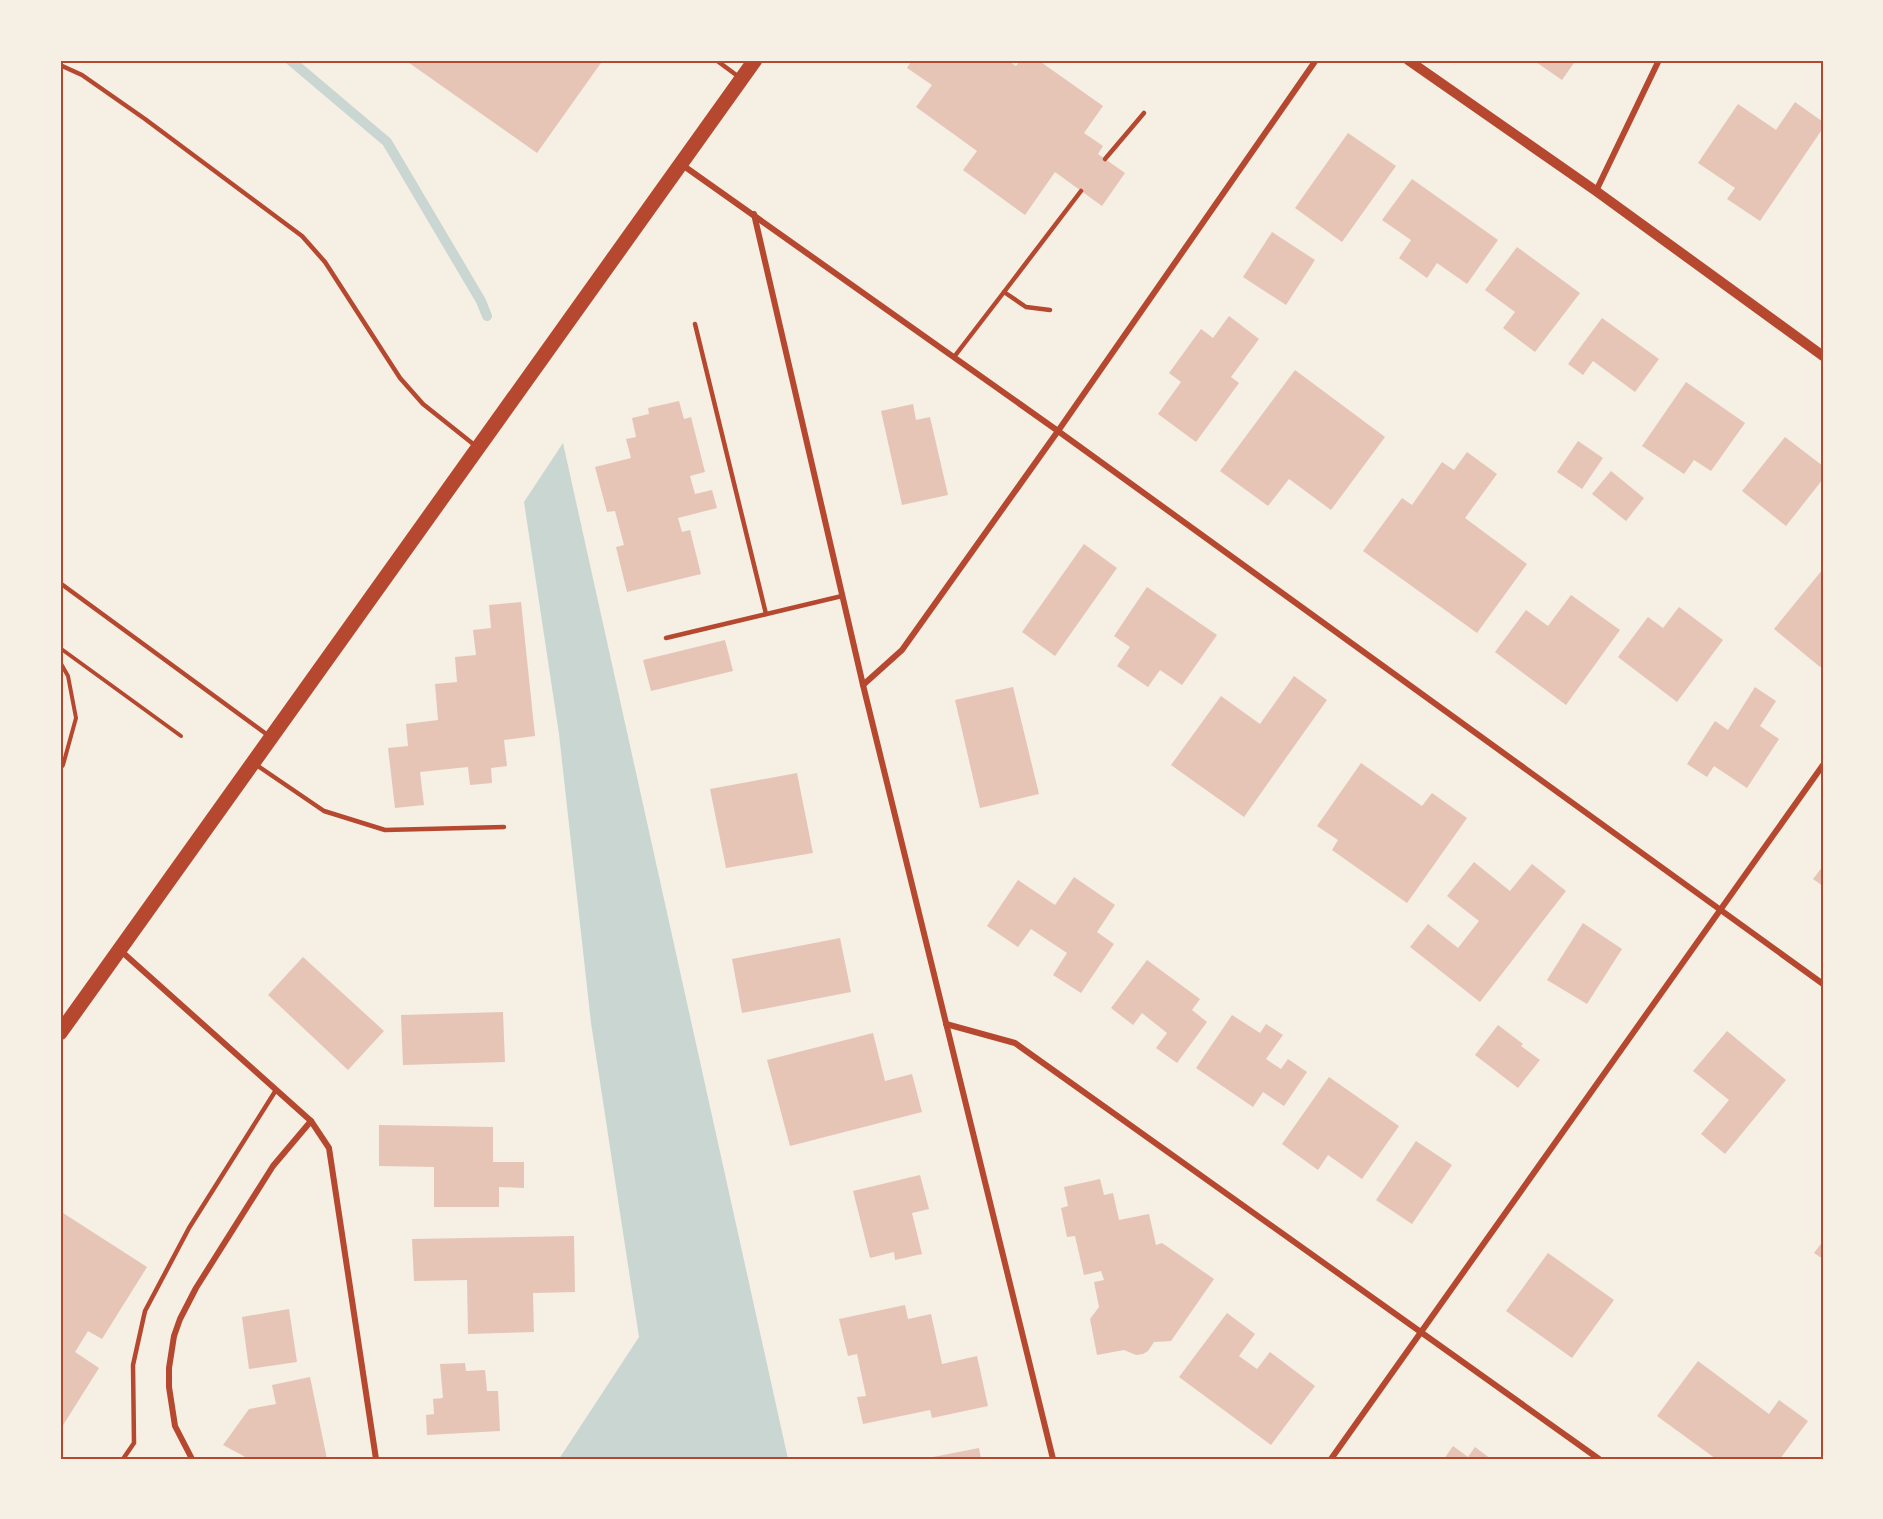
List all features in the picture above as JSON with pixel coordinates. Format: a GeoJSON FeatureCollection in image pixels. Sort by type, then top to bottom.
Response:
{"type":"FeatureCollection","features":[{"type":"Feature","properties":{"kind":"main road"},"geometry":{"type":"LineString","coordinates":[[60,1033],[755,60]]}},
{"type":"Feature","properties":{"kind":"street"},"geometry":{"type":"LineString","coordinates":[[863,686],[902,650],[1058,431],[1316,60]]}},
{"type":"Feature","properties":{"kind":"street"},"geometry":{"type":"LineString","coordinates":[[1408,60],[1823,356]]}},
{"type":"Feature","properties":{"kind":"street"},"geometry":{"type":"LineString","coordinates":[[1596,192],[1659,60]]}},
{"type":"Feature","properties":{"kind":"street"},"geometry":{"type":"LineString","coordinates":[[681,164],[1058,431],[1823,984]]}},
{"type":"Feature","properties":{"kind":"street"},"geometry":{"type":"LineString","coordinates":[[754,214],[863,686],[1053,1459]]}},
{"type":"Feature","properties":{"kind":"street"},"geometry":{"type":"LineString","coordinates":[[1331,1459],[1823,765]]}},
{"type":"Feature","properties":{"kind":"street"},"geometry":{"type":"LineString","coordinates":[[120,949],[312,1121],[329,1148],[376,1459]]}},
{"type":"Feature","properties":{"kind":"street"},"geometry":{"type":"LineString","coordinates":[[946,1024],[1015,1043],[1599,1459]]}},
{"type":"Feature","properties":{"kind":"street"},"geometry":{"type":"LineString","coordinates":[[192,1459],[175,1426],[169,1387],[169,1368],[174,1336],[180,1319],[195,1288],[273,1166],[312,1121]]}},
{"type":"Feature","properties":{"kind":"lane"},"geometry":{"type":"LineString","coordinates":[[716,60],[741,78]]}},
{"type":"Feature","properties":{"kind":"lane"},"geometry":{"type":"LineString","coordinates":[[60,64],[82,75],[145,119],[302,236],[325,262],[400,378],[423,404],[477,447]]}},
{"type":"Feature","properties":{"kind":"lane"},"geometry":{"type":"LineString","coordinates":[[1105,159],[1144,112]]}},
{"type":"Feature","properties":{"kind":"lane"},"geometry":{"type":"LineString","coordinates":[[954,357],[1081,191]]}},
{"type":"Feature","properties":{"kind":"lane"},"geometry":{"type":"LineString","coordinates":[[1004,292],[1026,307],[1050,310]]}},
{"type":"Feature","properties":{"kind":"lane"},"geometry":{"type":"LineString","coordinates":[[695,324],[766,614]]}},
{"type":"Feature","properties":{"kind":"lane"},"geometry":{"type":"LineString","coordinates":[[60,583],[271,737]]}},
{"type":"Feature","properties":{"kind":"lane"},"geometry":{"type":"LineString","coordinates":[[666,638],[842,596]]}},
{"type":"Feature","properties":{"kind":"lane"},"geometry":{"type":"LineString","coordinates":[[253,763],[324,811],[385,830],[504,827]]}},
{"type":"Feature","properties":{"kind":"lane"},"geometry":{"type":"LineString","coordinates":[[123,1459],[134,1443],[133,1365],[145,1311],[189,1228],[276,1090]]}},
{"type":"Feature","properties":{"kind":"path"},"geometry":{"type":"LineString","coordinates":[[60,648],[182,736]]}},
{"type":"Feature","properties":{"kind":"path"},"geometry":{"type":"LineString","coordinates":[[60,662],[68,676],[76,718],[63,765],[60,768]]}},
{"type":"Feature","properties":{"kind":"shaded area"},"geometry":{"type":"Polygon","coordinates":[[[563,443],[788,1459],[559,1459],[639,1337],[591,1023],[559,734],[524,502],[563,443]]]}},
{"type":"Feature","properties":{"kind":"building"},"geometry":{"type":"Polygon","coordinates":[[[405,60],[603,60],[537,153],[405,60]]]}},
{"type":"Feature","properties":{"kind":"building"},"geometry":{"type":"Polygon","coordinates":[[[912,60],[1007,60],[1016,66],[1021,60],[1038,60],[1103,106],[1084,133],[1103,146],[1098,154],[1125,173],[1102,206],[1055,172],[1025,215],[963,170],[977,151],[916,107],[932,85],[907,68],[912,60]]]}},
{"type":"Feature","properties":{"kind":"building"},"geometry":{"type":"Polygon","coordinates":[[[1533,60],[1576,60],[1562,80],[1533,60]]]}},
{"type":"Feature","properties":{"kind":"building"},"geometry":{"type":"Polygon","coordinates":[[[1795,102],[1823,122],[1823,128],[1760,221],[1727,199],[1735,188],[1698,163],[1738,104],[1776,130],[1795,102]]]}},
{"type":"Feature","properties":{"kind":"building"},"geometry":{"type":"Polygon","coordinates":[[[1348,133],[1396,166],[1342,242],[1295,208],[1348,133]]]}},
{"type":"Feature","properties":{"kind":"building"},"geometry":{"type":"Polygon","coordinates":[[[1412,179],[1498,240],[1467,284],[1437,263],[1427,278],[1399,258],[1411,240],[1382,220],[1412,179]]]}},
{"type":"Feature","properties":{"kind":"building"},"geometry":{"type":"Polygon","coordinates":[[[1272,232],[1315,260],[1286,305],[1243,277],[1272,232]]]}},
{"type":"Feature","properties":{"kind":"building"},"geometry":{"type":"Polygon","coordinates":[[[1517,247],[1580,293],[1535,352],[1503,328],[1515,312],[1485,290],[1517,247]]]}},
{"type":"Feature","properties":{"kind":"building"},"geometry":{"type":"Polygon","coordinates":[[[1229,316],[1259,339],[1231,377],[1239,383],[1196,442],[1158,414],[1181,382],[1169,373],[1201,329],[1213,338],[1229,316]]]}},
{"type":"Feature","properties":{"kind":"building"},"geometry":{"type":"Polygon","coordinates":[[[1602,318],[1659,359],[1635,392],[1593,361],[1583,375],[1568,364],[1602,318]]]}},
{"type":"Feature","properties":{"kind":"building"},"geometry":{"type":"Polygon","coordinates":[[[1295,370],[1385,437],[1331,510],[1289,479],[1268,506],[1220,471],[1295,370]]]}},
{"type":"Feature","properties":{"kind":"building"},"geometry":{"type":"Polygon","coordinates":[[[1686,382],[1745,423],[1711,471],[1694,460],[1684,474],[1642,446],[1686,382]]]}},
{"type":"Feature","properties":{"kind":"building"},"geometry":{"type":"Polygon","coordinates":[[[679,401],[684,419],[691,417],[705,472],[690,476],[695,494],[712,490],[717,508],[678,518],[682,532],[690,530],[701,574],[627,592],[616,547],[624,545],[615,511],[607,512],[595,467],[631,458],[626,439],[636,437],[632,418],[649,414],[648,408],[679,401]]]}},
{"type":"Feature","properties":{"kind":"building"},"geometry":{"type":"Polygon","coordinates":[[[913,404],[916,420],[930,417],[948,495],[902,505],[881,411],[913,404]]]}},
{"type":"Feature","properties":{"kind":"building"},"geometry":{"type":"Polygon","coordinates":[[[1785,437],[1823,466],[1823,479],[1786,526],[1742,491],[1785,437]]]}},
{"type":"Feature","properties":{"kind":"building"},"geometry":{"type":"Polygon","coordinates":[[[1578,441],[1603,458],[1582,489],[1557,472],[1578,441]]]}},
{"type":"Feature","properties":{"kind":"building"},"geometry":{"type":"Polygon","coordinates":[[[1467,452],[1497,474],[1465,518],[1527,564],[1477,633],[1363,551],[1402,498],[1412,505],[1442,462],[1454,470],[1467,452]]]}},
{"type":"Feature","properties":{"kind":"building"},"geometry":{"type":"Polygon","coordinates":[[[1611,471],[1644,498],[1626,521],[1592,494],[1611,471]]]}},
{"type":"Feature","properties":{"kind":"building"},"geometry":{"type":"Polygon","coordinates":[[[1084,544],[1117,568],[1055,656],[1022,632],[1084,544]]]}},
{"type":"Feature","properties":{"kind":"building"},"geometry":{"type":"Polygon","coordinates":[[[1823,569],[1823,664],[1820,667],[1774,629],[1823,569]]]}},
{"type":"Feature","properties":{"kind":"building"},"geometry":{"type":"Polygon","coordinates":[[[1147,587],[1217,635],[1182,685],[1160,670],[1148,687],[1117,666],[1130,647],[1114,636],[1147,587]]]}},
{"type":"Feature","properties":{"kind":"building"},"geometry":{"type":"Polygon","coordinates":[[[1571,595],[1620,630],[1566,705],[1495,652],[1526,610],[1548,626],[1571,595]]]}},
{"type":"Feature","properties":{"kind":"building"},"geometry":{"type":"Polygon","coordinates":[[[521,602],[535,736],[504,740],[507,766],[491,768],[492,783],[470,785],[468,767],[420,772],[424,805],[395,808],[388,748],[408,746],[406,724],[438,720],[435,684],[457,682],[455,657],[476,655],[473,630],[491,628],[489,605],[521,602]]]}},
{"type":"Feature","properties":{"kind":"building"},"geometry":{"type":"Polygon","coordinates":[[[1679,607],[1723,640],[1677,702],[1618,657],[1648,617],[1663,628],[1679,607]]]}},
{"type":"Feature","properties":{"kind":"building"},"geometry":{"type":"Polygon","coordinates":[[[725,640],[733,671],[651,691],[643,660],[725,640]]]}},
{"type":"Feature","properties":{"kind":"building"},"geometry":{"type":"Polygon","coordinates":[[[1294,676],[1327,700],[1244,817],[1171,765],[1221,696],[1260,724],[1294,676]]]}},
{"type":"Feature","properties":{"kind":"building"},"geometry":{"type":"Polygon","coordinates":[[[1013,687],[1039,794],[980,808],[955,700],[1013,687]]]}},
{"type":"Feature","properties":{"kind":"building"},"geometry":{"type":"Polygon","coordinates":[[[1755,687],[1776,701],[1760,726],[1779,739],[1747,788],[1714,766],[1707,777],[1687,764],[1715,721],[1728,730],[1755,687]]]}},
{"type":"Feature","properties":{"kind":"building"},"geometry":{"type":"Polygon","coordinates":[[[1361,763],[1422,806],[1432,793],[1467,818],[1407,903],[1332,850],[1338,840],[1317,826],[1361,763]]]}},
{"type":"Feature","properties":{"kind":"building"},"geometry":{"type":"Polygon","coordinates":[[[797,773],[813,853],[726,868],[710,789],[797,773]]]}},
{"type":"Feature","properties":{"kind":"building"},"geometry":{"type":"Polygon","coordinates":[[[1474,862],[1510,891],[1532,864],[1566,891],[1480,1002],[1410,947],[1428,924],[1458,948],[1479,921],[1447,896],[1474,862]]]}},
{"type":"Feature","properties":{"kind":"building"},"geometry":{"type":"Polygon","coordinates":[[[1823,866],[1823,886],[1813,879],[1823,866]]]}},
{"type":"Feature","properties":{"kind":"building"},"geometry":{"type":"Polygon","coordinates":[[[1074,877],[1115,905],[1097,932],[1114,944],[1081,993],[1053,975],[1067,953],[1031,929],[1018,947],[987,926],[1018,880],[1055,905],[1074,877]]]}},
{"type":"Feature","properties":{"kind":"building"},"geometry":{"type":"Polygon","coordinates":[[[1583,923],[1622,949],[1587,1004],[1547,980],[1583,923]]]}},
{"type":"Feature","properties":{"kind":"building"},"geometry":{"type":"Polygon","coordinates":[[[840,938],[851,992],[742,1013],[732,959],[840,938]]]}},
{"type":"Feature","properties":{"kind":"building"},"geometry":{"type":"Polygon","coordinates":[[[303,957],[384,1031],[348,1070],[268,995],[303,957]]]}},
{"type":"Feature","properties":{"kind":"building"},"geometry":{"type":"Polygon","coordinates":[[[1147,960],[1200,999],[1192,1010],[1207,1022],[1177,1063],[1156,1048],[1167,1033],[1142,1013],[1133,1025],[1111,1008],[1147,960]]]}},
{"type":"Feature","properties":{"kind":"building"},"geometry":{"type":"Polygon","coordinates":[[[503,1012],[505,1062],[403,1065],[401,1015],[503,1012]]]}},
{"type":"Feature","properties":{"kind":"building"},"geometry":{"type":"Polygon","coordinates":[[[1232,1015],[1260,1033],[1266,1024],[1283,1035],[1266,1059],[1281,1069],[1288,1059],[1307,1072],[1284,1106],[1263,1092],[1253,1107],[1196,1068],[1232,1015]]]}},
{"type":"Feature","properties":{"kind":"building"},"geometry":{"type":"Polygon","coordinates":[[[1498,1025],[1540,1060],[1518,1088],[1475,1055],[1498,1025]]]}},
{"type":"Feature","properties":{"kind":"building"},"geometry":{"type":"Polygon","coordinates":[[[1727,1031],[1786,1080],[1725,1154],[1701,1134],[1729,1100],[1693,1071],[1727,1031]]]}},
{"type":"Feature","properties":{"kind":"building"},"geometry":{"type":"Polygon","coordinates":[[[873,1033],[885,1081],[912,1074],[922,1112],[790,1146],[767,1060],[873,1033]]]}},
{"type":"Feature","properties":{"kind":"building"},"geometry":{"type":"Polygon","coordinates":[[[1329,1077],[1399,1126],[1362,1179],[1328,1155],[1318,1170],[1282,1144],[1329,1077]]]}},
{"type":"Feature","properties":{"kind":"building"},"geometry":{"type":"Polygon","coordinates":[[[379,1125],[493,1127],[493,1162],[524,1162],[524,1188],[499,1187],[499,1207],[434,1207],[434,1167],[379,1166],[379,1125]]]}},
{"type":"Feature","properties":{"kind":"building"},"geometry":{"type":"Polygon","coordinates":[[[1416,1141],[1452,1165],[1412,1224],[1376,1200],[1416,1141]]]}},
{"type":"Feature","properties":{"kind":"building"},"geometry":{"type":"Polygon","coordinates":[[[920,1175],[929,1209],[912,1213],[922,1254],[895,1260],[894,1252],[870,1258],[853,1191],[920,1175]]]}},
{"type":"Feature","properties":{"kind":"building"},"geometry":{"type":"Polygon","coordinates":[[[1100,1179],[1104,1195],[1113,1193],[1119,1220],[1149,1214],[1156,1245],[1162,1243],[1214,1279],[1171,1341],[1154,1342],[1143,1354],[1136,1355],[1124,1350],[1097,1355],[1090,1319],[1099,1307],[1094,1282],[1104,1280],[1101,1271],[1084,1275],[1075,1236],[1067,1237],[1061,1208],[1068,1206],[1064,1187],[1100,1179]]]}},
{"type":"Feature","properties":{"kind":"building"},"geometry":{"type":"Polygon","coordinates":[[[63,1213],[147,1267],[102,1339],[88,1331],[75,1352],[99,1368],[60,1430],[60,1219],[63,1213]]]}},
{"type":"Feature","properties":{"kind":"building"},"geometry":{"type":"Polygon","coordinates":[[[574,1236],[575,1292],[533,1293],[534,1332],[468,1334],[467,1280],[414,1281],[412,1239],[574,1236]]]}},
{"type":"Feature","properties":{"kind":"building"},"geometry":{"type":"Polygon","coordinates":[[[1823,1241],[1823,1259],[1814,1253],[1823,1241]]]}},
{"type":"Feature","properties":{"kind":"building"},"geometry":{"type":"Polygon","coordinates":[[[1548,1253],[1614,1300],[1572,1358],[1506,1311],[1548,1253]]]}},
{"type":"Feature","properties":{"kind":"building"},"geometry":{"type":"Polygon","coordinates":[[[905,1305],[908,1319],[931,1314],[942,1364],[977,1356],[988,1406],[932,1418],[930,1410],[863,1424],[857,1397],[866,1396],[857,1354],[848,1356],[839,1319],[905,1305]]]}},
{"type":"Feature","properties":{"kind":"building"},"geometry":{"type":"Polygon","coordinates":[[[289,1309],[297,1362],[249,1369],[242,1317],[289,1309]]]}},
{"type":"Feature","properties":{"kind":"building"},"geometry":{"type":"Polygon","coordinates":[[[1227,1313],[1255,1334],[1239,1356],[1257,1369],[1270,1352],[1315,1386],[1271,1445],[1179,1377],[1227,1313]]]}},
{"type":"Feature","properties":{"kind":"building"},"geometry":{"type":"Polygon","coordinates":[[[1698,1361],[1769,1414],[1779,1400],[1808,1421],[1780,1459],[1716,1459],[1657,1416],[1698,1361]]]}},
{"type":"Feature","properties":{"kind":"building"},"geometry":{"type":"Polygon","coordinates":[[[465,1363],[466,1371],[485,1370],[487,1391],[498,1391],[500,1431],[427,1435],[426,1415],[434,1414],[433,1399],[443,1398],[440,1364],[465,1363]]]}},
{"type":"Feature","properties":{"kind":"building"},"geometry":{"type":"Polygon","coordinates":[[[310,1377],[327,1459],[249,1459],[223,1445],[249,1409],[276,1404],[272,1385],[310,1377]]]}},
{"type":"Feature","properties":{"kind":"building"},"geometry":{"type":"Polygon","coordinates":[[[1453,1446],[1468,1457],[1475,1447],[1491,1459],[1444,1459],[1453,1446]]]}},
{"type":"Feature","properties":{"kind":"building"},"geometry":{"type":"Polygon","coordinates":[[[979,1448],[981,1459],[928,1459],[928,1458],[979,1448]]]}},
{"type":"Feature","properties":{"kind":"waterway"},"geometry":{"type":"LineString","coordinates":[[290,60],[387,142],[481,301],[487,316]]}}]}
